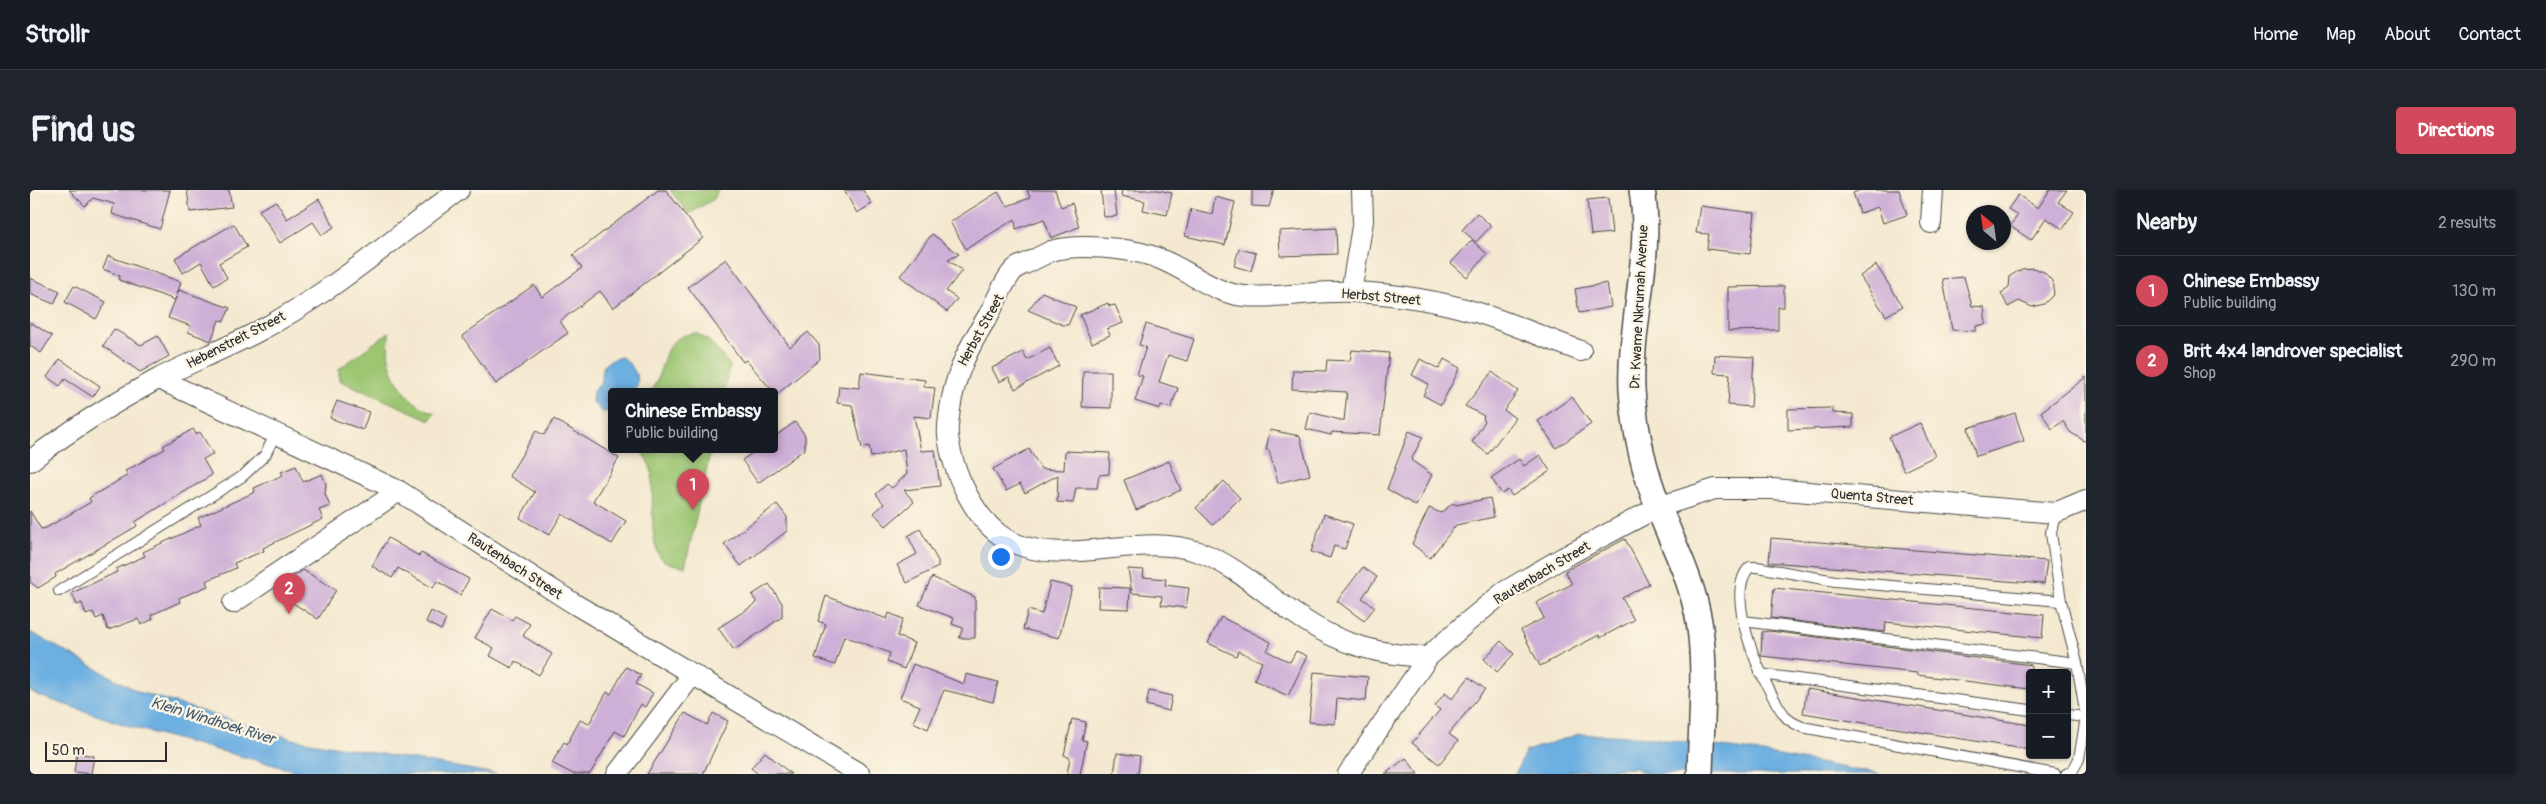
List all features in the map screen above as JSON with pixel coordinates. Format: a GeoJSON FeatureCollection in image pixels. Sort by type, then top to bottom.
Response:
{"type":"FeatureCollection","features":[{"type":"Feature","properties":{"kind":"street","name":"Hebenstreit Street"},"geometry":{"type":"LineString","coordinates":[[34,453],[107,408],[159,379],[258,332],[289,313],[318,294],[459,190]]}},
{"type":"Feature","properties":{"kind":"street"},"geometry":{"type":"LineString","coordinates":[[1351,292],[1364,221],[1362,190]]}},
{"type":"Feature","properties":{"kind":"street","name":"Dr. Kwame Nkrumah Avenue"},"geometry":{"type":"LineString","coordinates":[[1642,190],[1643,261],[1632,390],[1640,450],[1658,508],[1683,562],[1697,609],[1701,643],[1702,695],[1700,774]]}},
{"type":"Feature","properties":{"kind":"street"},"geometry":{"type":"LineString","coordinates":[[1931,223],[1933,190]]}},
{"type":"Feature","properties":{"kind":"street","name":"Herbst Street"},"geometry":{"type":"LineString","coordinates":[[1428,657],[1401,656],[1369,651],[1332,636],[1301,619],[1257,585],[1207,555],[1187,548],[1162,544],[1076,551],[1030,550],[1007,540],[990,528],[977,513],[953,458],[949,442],[948,434],[952,397],[959,367],[973,339],[1014,270],[1054,250],[1097,247],[1151,256],[1212,286],[1240,296],[1277,297],[1351,292],[1434,302],[1479,313],[1581,351]]}},
{"type":"Feature","properties":{"kind":"street","name":"Rautenbach Street"},"geometry":{"type":"LineString","coordinates":[[159,379],[275,435],[399,491],[573,603],[860,774]]}},
{"type":"Feature","properties":{"kind":"street","name":"Quenta Street"},"geometry":{"type":"LineString","coordinates":[[1658,508],[1715,489],[1773,489],[2054,513],[2086,500]]}},
{"type":"Feature","properties":{"kind":"street"},"geometry":{"type":"LineString","coordinates":[[233,602],[399,491]]}},
{"type":"Feature","properties":{"kind":"street","name":"Rautenbach Street"},"geometry":{"type":"LineString","coordinates":[[1348,774],[1428,657],[1504,592],[1564,557],[1658,508]]}},
{"type":"Feature","properties":{"kind":"street"},"geometry":{"type":"LineString","coordinates":[[617,774],[693,674]]}},
{"type":"Feature","properties":{"kind":"lane"},"geometry":{"type":"LineString","coordinates":[[59,591],[243,476],[265,455],[275,435]]}},
{"type":"Feature","properties":{"kind":"lane"},"geometry":{"type":"LineString","coordinates":[[2054,513],[2051,533],[2061,601],[2077,663],[2086,717],[2079,759],[2073,770],[2066,774]]}},
{"type":"Feature","properties":{"kind":"lane"},"geometry":{"type":"LineString","coordinates":[[2056,774],[1802,727],[1787,719],[1760,674],[1743,622],[1741,582],[1744,573],[1750,567],[1835,580],[2061,601]]}},
{"type":"Feature","properties":{"kind":"lane"},"geometry":{"type":"LineString","coordinates":[[1743,622],[2077,663]]}},
{"type":"Feature","properties":{"kind":"lane"},"geometry":{"type":"LineString","coordinates":[[1760,674],[2026,709]]}},
{"type":"Feature","properties":{"kind":"lane"},"geometry":{"type":"LineString","coordinates":[[2071,715],[2086,717]]}},
{"type":"Feature","properties":{"kind":"green space"},"geometry":{"type":"Polygon","coordinates":[[[670,190],[718,190],[714,199],[689,214],[670,190]]]}},
{"type":"Feature","properties":{"kind":"green space"},"geometry":{"type":"Polygon","coordinates":[[[389,332],[389,359],[396,379],[406,394],[420,406],[435,413],[430,420],[339,380],[339,369],[389,332]]]}},
{"type":"Feature","properties":{"kind":"green space"},"geometry":{"type":"Polygon","coordinates":[[[696,333],[708,340],[730,365],[725,388],[652,388],[670,347],[675,340],[696,333]]]}},
{"type":"Feature","properties":{"kind":"green space"},"geometry":{"type":"Polygon","coordinates":[[[642,453],[710,453],[685,567],[663,560],[658,553],[653,531],[652,478],[649,464],[642,453]]]}},
{"type":"Feature","properties":{"kind":"water"},"geometry":{"type":"Polygon","coordinates":[[[621,357],[633,369],[638,380],[635,388],[608,388],[608,411],[602,412],[592,402],[593,391],[602,382],[603,368],[611,360],[621,357]]]}},
{"type":"Feature","properties":{"kind":"water","name":"Klein Windhoek River"},"geometry":{"type":"Polygon","coordinates":[[[30,632],[139,692],[293,739],[497,774],[307,774],[135,728],[39,696],[30,691],[30,632]]]}},
{"type":"Feature","properties":{"kind":"water"},"geometry":{"type":"Polygon","coordinates":[[[1579,734],[1636,736],[1746,750],[1879,774],[1649,774],[1634,768],[1571,771],[1564,774],[1515,774],[1526,751],[1579,734]]]}},
{"type":"Feature","properties":{"kind":"building"},"geometry":{"type":"Polygon","coordinates":[[[69,190],[170,190],[160,229],[112,214],[114,204],[93,198],[85,206],[69,190]]]}},
{"type":"Feature","properties":{"kind":"building"},"geometry":{"type":"Polygon","coordinates":[[[187,190],[229,190],[232,207],[190,212],[187,190]]]}},
{"type":"Feature","properties":{"kind":"building"},"geometry":{"type":"Polygon","coordinates":[[[658,190],[666,190],[703,238],[613,308],[600,291],[560,321],[568,333],[496,384],[462,336],[534,285],[542,297],[582,268],[573,255],[658,190]]]}},
{"type":"Feature","properties":{"kind":"building"},"geometry":{"type":"Polygon","coordinates":[[[844,190],[863,190],[872,204],[857,213],[844,190]]]}},
{"type":"Feature","properties":{"kind":"building"},"geometry":{"type":"Polygon","coordinates":[[[1027,190],[1055,190],[1061,207],[1072,203],[1079,227],[1051,238],[1044,219],[1016,229],[1015,219],[966,249],[950,222],[998,192],[1007,206],[1030,198],[1027,190]]]}},
{"type":"Feature","properties":{"kind":"building"},"geometry":{"type":"Polygon","coordinates":[[[1101,190],[1114,190],[1117,216],[1104,217],[1101,190]]]}},
{"type":"Feature","properties":{"kind":"building"},"geometry":{"type":"Polygon","coordinates":[[[1122,190],[1158,190],[1172,193],[1167,215],[1143,210],[1145,201],[1121,196],[1122,190]]]}},
{"type":"Feature","properties":{"kind":"building"},"geometry":{"type":"Polygon","coordinates":[[[1252,190],[1274,190],[1269,207],[1252,206],[1252,190]]]}},
{"type":"Feature","properties":{"kind":"building"},"geometry":{"type":"Polygon","coordinates":[[[1861,190],[1899,190],[1907,215],[1883,223],[1878,207],[1860,213],[1853,193],[1861,190]]]}},
{"type":"Feature","properties":{"kind":"building"},"geometry":{"type":"Polygon","coordinates":[[[2050,190],[2067,190],[2058,202],[2074,212],[2063,229],[2046,218],[2031,240],[2011,227],[2018,215],[2011,211],[2011,205],[2018,195],[2038,208],[2050,190]]]}},
{"type":"Feature","properties":{"kind":"building"},"geometry":{"type":"Polygon","coordinates":[[[1215,197],[1235,202],[1225,245],[1185,236],[1191,209],[1212,214],[1215,197]]]}},
{"type":"Feature","properties":{"kind":"building"},"geometry":{"type":"Polygon","coordinates":[[[1608,198],[1612,233],[1591,235],[1587,200],[1608,198]]]}},
{"type":"Feature","properties":{"kind":"building"},"geometry":{"type":"Polygon","coordinates":[[[319,199],[334,227],[322,235],[313,222],[280,243],[259,210],[276,201],[287,219],[319,199]]]}},
{"type":"Feature","properties":{"kind":"building"},"geometry":{"type":"Polygon","coordinates":[[[1700,206],[1755,213],[1750,254],[1707,249],[1709,234],[1696,233],[1700,206]]]}},
{"type":"Feature","properties":{"kind":"building"},"geometry":{"type":"Polygon","coordinates":[[[1477,213],[1491,226],[1476,242],[1462,230],[1477,213]]]}},
{"type":"Feature","properties":{"kind":"building"},"geometry":{"type":"Polygon","coordinates":[[[234,224],[247,247],[219,263],[227,278],[214,286],[201,262],[183,273],[175,258],[234,224]]]}},
{"type":"Feature","properties":{"kind":"building"},"geometry":{"type":"Polygon","coordinates":[[[1336,228],[1337,254],[1280,256],[1279,231],[1336,228]]]}},
{"type":"Feature","properties":{"kind":"building"},"geometry":{"type":"Polygon","coordinates":[[[932,234],[959,254],[948,260],[962,270],[946,291],[957,299],[947,312],[900,276],[932,234]]]}},
{"type":"Feature","properties":{"kind":"building"},"geometry":{"type":"Polygon","coordinates":[[[1472,240],[1487,254],[1467,277],[1451,263],[1472,240]]]}},
{"type":"Feature","properties":{"kind":"building"},"geometry":{"type":"Polygon","coordinates":[[[1239,249],[1256,253],[1251,271],[1234,266],[1239,249]]]}},
{"type":"Feature","properties":{"kind":"building"},"geometry":{"type":"Polygon","coordinates":[[[108,256],[181,282],[175,300],[119,280],[120,276],[103,269],[108,256]]]}},
{"type":"Feature","properties":{"kind":"building"},"geometry":{"type":"Polygon","coordinates":[[[726,259],[790,347],[808,332],[819,345],[820,359],[778,393],[778,388],[770,388],[746,360],[743,362],[688,287],[726,259]]]}},
{"type":"Feature","properties":{"kind":"building"},"geometry":{"type":"Polygon","coordinates":[[[1876,265],[1903,306],[1886,316],[1860,276],[1876,265]]]}},
{"type":"Feature","properties":{"kind":"building"},"geometry":{"type":"Polygon","coordinates":[[[2033,268],[2044,272],[2052,281],[2054,294],[2044,304],[2032,307],[2019,301],[2008,307],[2001,293],[2009,288],[2010,276],[2022,269],[2033,268]]]}},
{"type":"Feature","properties":{"kind":"building"},"geometry":{"type":"Polygon","coordinates":[[[1964,277],[1972,306],[1984,307],[1986,324],[1976,326],[1976,331],[1952,330],[1943,279],[1964,277]]]}},
{"type":"Feature","properties":{"kind":"building"},"geometry":{"type":"Polygon","coordinates":[[[30,278],[60,291],[54,304],[30,294],[30,278]]]}},
{"type":"Feature","properties":{"kind":"building"},"geometry":{"type":"Polygon","coordinates":[[[1607,283],[1611,307],[1579,313],[1575,289],[1607,283]]]}},
{"type":"Feature","properties":{"kind":"building"},"geometry":{"type":"Polygon","coordinates":[[[74,286],[106,302],[96,319],[65,302],[74,286]]]}},
{"type":"Feature","properties":{"kind":"building"},"geometry":{"type":"Polygon","coordinates":[[[1784,286],[1784,307],[1778,307],[1778,330],[1728,331],[1728,287],[1784,286]]]}},
{"type":"Feature","properties":{"kind":"building"},"geometry":{"type":"Polygon","coordinates":[[[179,290],[230,308],[224,321],[219,320],[211,341],[188,332],[191,326],[168,318],[179,290]]]}},
{"type":"Feature","properties":{"kind":"building"},"geometry":{"type":"Polygon","coordinates":[[[1042,292],[1076,307],[1068,325],[1063,325],[1028,310],[1042,292]]]}},
{"type":"Feature","properties":{"kind":"building"},"geometry":{"type":"Polygon","coordinates":[[[1108,303],[1109,306],[1115,305],[1123,323],[1107,329],[1110,335],[1092,343],[1080,315],[1108,303]]]}},
{"type":"Feature","properties":{"kind":"building"},"geometry":{"type":"Polygon","coordinates":[[[30,322],[52,336],[41,353],[30,346],[30,322]]]}},
{"type":"Feature","properties":{"kind":"building"},"geometry":{"type":"Polygon","coordinates":[[[1146,324],[1194,339],[1187,361],[1168,355],[1159,382],[1178,388],[1171,408],[1161,405],[1160,409],[1135,401],[1143,376],[1137,375],[1146,347],[1139,345],[1146,324]]]}},
{"type":"Feature","properties":{"kind":"building"},"geometry":{"type":"Polygon","coordinates":[[[114,329],[141,345],[158,336],[169,356],[140,372],[103,346],[114,329]]]}},
{"type":"Feature","properties":{"kind":"building"},"geometry":{"type":"Polygon","coordinates":[[[1050,348],[1059,366],[1015,389],[1009,377],[999,382],[992,368],[1023,352],[1027,360],[1050,348]]]}},
{"type":"Feature","properties":{"kind":"building"},"geometry":{"type":"Polygon","coordinates":[[[1352,350],[1389,353],[1380,435],[1332,432],[1331,435],[1306,429],[1310,412],[1344,421],[1347,392],[1292,389],[1293,370],[1326,371],[1327,360],[1350,361],[1352,350]]]}},
{"type":"Feature","properties":{"kind":"building"},"geometry":{"type":"Polygon","coordinates":[[[1715,355],[1754,357],[1751,407],[1728,405],[1730,374],[1714,373],[1715,355]]]}},
{"type":"Feature","properties":{"kind":"building"},"geometry":{"type":"Polygon","coordinates":[[[60,359],[100,386],[93,397],[65,379],[60,386],[47,377],[60,359]]]}},
{"type":"Feature","properties":{"kind":"building"},"geometry":{"type":"Polygon","coordinates":[[[1420,359],[1439,369],[1444,359],[1460,368],[1441,405],[1423,395],[1429,384],[1412,375],[1420,359]]]}},
{"type":"Feature","properties":{"kind":"building"},"geometry":{"type":"Polygon","coordinates":[[[1083,371],[1111,371],[1111,408],[1082,407],[1083,371]]]}},
{"type":"Feature","properties":{"kind":"building"},"geometry":{"type":"Polygon","coordinates":[[[861,372],[925,380],[924,387],[935,388],[931,418],[914,416],[921,451],[935,450],[940,486],[904,490],[914,502],[886,526],[874,513],[884,504],[876,494],[887,484],[892,488],[907,474],[904,449],[871,457],[869,446],[862,448],[852,405],[837,403],[839,386],[859,388],[861,372]]]}},
{"type":"Feature","properties":{"kind":"building"},"geometry":{"type":"Polygon","coordinates":[[[1492,372],[1518,391],[1504,410],[1515,418],[1488,454],[1472,442],[1485,421],[1483,419],[1484,416],[1465,406],[1492,372]]]}},
{"type":"Feature","properties":{"kind":"building"},"geometry":{"type":"Polygon","coordinates":[[[2086,377],[2086,442],[2070,432],[2063,421],[2052,429],[2041,412],[2086,377]]]}},
{"type":"Feature","properties":{"kind":"building"},"geometry":{"type":"Polygon","coordinates":[[[1572,397],[1591,424],[1556,448],[1538,421],[1572,397]]]}},
{"type":"Feature","properties":{"kind":"building"},"geometry":{"type":"Polygon","coordinates":[[[337,401],[369,412],[363,430],[330,418],[337,401]]]}},
{"type":"Feature","properties":{"kind":"building"},"geometry":{"type":"Polygon","coordinates":[[[1833,408],[1833,413],[1853,414],[1853,427],[1788,430],[1788,409],[1833,408]]]}},
{"type":"Feature","properties":{"kind":"building"},"geometry":{"type":"Polygon","coordinates":[[[2015,413],[2024,441],[1976,456],[1968,428],[2015,413]]]}},
{"type":"Feature","properties":{"kind":"building"},"geometry":{"type":"Polygon","coordinates":[[[554,419],[619,458],[593,501],[626,521],[612,544],[562,514],[549,535],[520,518],[535,492],[509,476],[536,431],[544,435],[554,419]]]}},
{"type":"Feature","properties":{"kind":"building"},"geometry":{"type":"Polygon","coordinates":[[[795,422],[805,435],[805,449],[758,483],[742,460],[752,453],[778,453],[778,434],[795,422]]]}},
{"type":"Feature","properties":{"kind":"building"},"geometry":{"type":"Polygon","coordinates":[[[1920,423],[1935,456],[1904,471],[1889,437],[1920,423]]]}},
{"type":"Feature","properties":{"kind":"building"},"geometry":{"type":"Polygon","coordinates":[[[193,429],[196,434],[200,432],[213,454],[203,459],[212,475],[135,522],[137,526],[55,574],[56,577],[38,588],[30,582],[30,511],[41,529],[46,528],[91,502],[89,498],[128,475],[125,471],[165,449],[163,446],[193,429]]]}},
{"type":"Feature","properties":{"kind":"building"},"geometry":{"type":"Polygon","coordinates":[[[1270,430],[1300,436],[1310,475],[1278,483],[1269,450],[1266,450],[1270,430]]]}},
{"type":"Feature","properties":{"kind":"building"},"geometry":{"type":"Polygon","coordinates":[[[1409,431],[1423,437],[1411,460],[1432,475],[1416,506],[1387,489],[1409,431]]]}},
{"type":"Feature","properties":{"kind":"building"},"geometry":{"type":"Polygon","coordinates":[[[1029,449],[1041,469],[1064,470],[1065,451],[1110,453],[1109,474],[1099,475],[1097,488],[1076,488],[1073,503],[1057,502],[1058,475],[1025,493],[1020,484],[1006,491],[993,469],[1029,449]]]}},
{"type":"Feature","properties":{"kind":"building"},"geometry":{"type":"Polygon","coordinates":[[[1540,455],[1550,471],[1512,496],[1508,490],[1502,494],[1491,478],[1519,459],[1524,466],[1540,455]]]}},
{"type":"Feature","properties":{"kind":"building"},"geometry":{"type":"Polygon","coordinates":[[[1169,461],[1181,490],[1136,510],[1124,480],[1169,461]]]}},
{"type":"Feature","properties":{"kind":"building"},"geometry":{"type":"Polygon","coordinates":[[[296,466],[303,482],[322,474],[326,484],[325,494],[330,506],[319,510],[323,519],[263,548],[264,551],[234,563],[236,568],[206,581],[208,586],[179,598],[180,602],[151,615],[153,619],[141,625],[138,619],[108,630],[103,616],[96,619],[93,612],[86,615],[82,603],[77,605],[72,593],[117,572],[116,569],[145,556],[143,552],[201,525],[198,518],[255,492],[254,488],[283,475],[281,472],[296,466]]]}},
{"type":"Feature","properties":{"kind":"building"},"geometry":{"type":"Polygon","coordinates":[[[1224,481],[1240,498],[1213,525],[1196,508],[1224,481]]]}},
{"type":"Feature","properties":{"kind":"building"},"geometry":{"type":"Polygon","coordinates":[[[1490,498],[1494,517],[1456,525],[1430,558],[1412,544],[1429,508],[1441,513],[1453,503],[1456,505],[1490,498]]]}},
{"type":"Feature","properties":{"kind":"building"},"geometry":{"type":"Polygon","coordinates":[[[777,504],[787,517],[787,531],[741,566],[724,544],[777,504]]]}},
{"type":"Feature","properties":{"kind":"building"},"geometry":{"type":"Polygon","coordinates":[[[1324,514],[1353,524],[1345,549],[1334,546],[1330,558],[1311,552],[1324,514]]]}},
{"type":"Feature","properties":{"kind":"building"},"geometry":{"type":"Polygon","coordinates":[[[920,529],[938,561],[938,567],[907,583],[897,565],[917,554],[908,536],[920,529]]]}},
{"type":"Feature","properties":{"kind":"building"},"geometry":{"type":"Polygon","coordinates":[[[388,538],[419,556],[421,553],[469,579],[460,595],[437,581],[433,588],[398,568],[392,578],[372,566],[388,538]]]}},
{"type":"Feature","properties":{"kind":"building"},"geometry":{"type":"Polygon","coordinates":[[[1771,538],[2047,561],[2044,584],[1769,562],[1771,538]]]}},
{"type":"Feature","properties":{"kind":"building"},"geometry":{"type":"Polygon","coordinates":[[[1625,539],[1649,584],[1622,598],[1634,620],[1600,638],[1599,635],[1540,666],[1521,630],[1544,618],[1536,603],[1572,584],[1565,571],[1625,539]]]}},
{"type":"Feature","properties":{"kind":"building"},"geometry":{"type":"Polygon","coordinates":[[[1363,567],[1377,577],[1362,598],[1375,607],[1364,621],[1337,601],[1363,567]]]}},
{"type":"Feature","properties":{"kind":"building"},"geometry":{"type":"Polygon","coordinates":[[[1128,569],[1144,570],[1143,577],[1166,579],[1165,585],[1189,588],[1186,608],[1161,605],[1162,596],[1132,593],[1128,569]]]}},
{"type":"Feature","properties":{"kind":"building"},"geometry":{"type":"Polygon","coordinates":[[[303,570],[336,590],[318,619],[288,600],[297,585],[290,580],[303,570]]]}},
{"type":"Feature","properties":{"kind":"building"},"geometry":{"type":"Polygon","coordinates":[[[932,577],[975,597],[975,638],[959,638],[963,628],[952,624],[954,618],[919,605],[932,577]]]}},
{"type":"Feature","properties":{"kind":"building"},"geometry":{"type":"Polygon","coordinates":[[[1050,582],[1072,587],[1059,638],[1023,629],[1028,610],[1042,614],[1050,582]]]}},
{"type":"Feature","properties":{"kind":"building"},"geometry":{"type":"Polygon","coordinates":[[[769,584],[782,603],[782,617],[734,650],[718,628],[757,603],[752,595],[769,584]]]}},
{"type":"Feature","properties":{"kind":"building"},"geometry":{"type":"Polygon","coordinates":[[[1099,587],[1130,588],[1129,609],[1098,608],[1099,587]]]}},
{"type":"Feature","properties":{"kind":"building"},"geometry":{"type":"Polygon","coordinates":[[[1774,588],[2044,615],[2042,638],[1886,622],[1885,632],[1771,618],[1774,588]]]}},
{"type":"Feature","properties":{"kind":"building"},"geometry":{"type":"Polygon","coordinates":[[[826,596],[887,619],[889,613],[903,619],[897,636],[914,643],[904,669],[887,662],[890,653],[844,636],[835,665],[815,658],[826,624],[818,621],[826,596]]]}},
{"type":"Feature","properties":{"kind":"building"},"geometry":{"type":"Polygon","coordinates":[[[492,609],[512,620],[515,616],[530,624],[523,636],[552,654],[539,675],[515,661],[512,668],[490,656],[494,648],[475,638],[492,609]]]}},
{"type":"Feature","properties":{"kind":"building"},"geometry":{"type":"Polygon","coordinates":[[[431,611],[446,619],[441,630],[426,622],[431,611]]]}},
{"type":"Feature","properties":{"kind":"building"},"geometry":{"type":"Polygon","coordinates":[[[1221,617],[1271,642],[1267,651],[1290,662],[1296,651],[1307,656],[1288,696],[1254,680],[1262,662],[1238,651],[1236,656],[1208,643],[1221,617]]]}},
{"type":"Feature","properties":{"kind":"building"},"geometry":{"type":"Polygon","coordinates":[[[1770,631],[2031,665],[2031,669],[2026,669],[2026,689],[1917,675],[1917,673],[1761,656],[1762,632],[1770,631]]]}},
{"type":"Feature","properties":{"kind":"building"},"geometry":{"type":"Polygon","coordinates":[[[1501,641],[1514,654],[1497,672],[1484,659],[1501,641]]]}},
{"type":"Feature","properties":{"kind":"building"},"geometry":{"type":"Polygon","coordinates":[[[913,664],[964,684],[966,674],[998,682],[993,702],[944,690],[928,729],[913,722],[920,706],[900,698],[913,664]]]}},
{"type":"Feature","properties":{"kind":"building"},"geometry":{"type":"Polygon","coordinates":[[[626,667],[641,675],[636,684],[653,693],[645,707],[641,704],[624,736],[615,731],[590,774],[573,774],[552,763],[564,742],[567,744],[580,720],[589,724],[607,692],[611,694],[626,667]]]}},
{"type":"Feature","properties":{"kind":"building"},"geometry":{"type":"Polygon","coordinates":[[[1314,672],[1368,677],[1366,701],[1337,698],[1335,724],[1309,722],[1314,672]]]}},
{"type":"Feature","properties":{"kind":"building"},"geometry":{"type":"Polygon","coordinates":[[[1469,677],[1485,689],[1449,734],[1458,741],[1439,764],[1412,743],[1440,710],[1435,706],[1445,693],[1452,699],[1469,677]]]}},
{"type":"Feature","properties":{"kind":"building"},"geometry":{"type":"Polygon","coordinates":[[[1807,689],[2026,724],[2026,749],[1803,713],[1807,689]]]}},
{"type":"Feature","properties":{"kind":"building"},"geometry":{"type":"Polygon","coordinates":[[[1149,691],[1172,696],[1169,711],[1146,705],[1149,691]]]}},
{"type":"Feature","properties":{"kind":"building"},"geometry":{"type":"Polygon","coordinates":[[[685,713],[707,725],[713,713],[728,721],[703,774],[647,774],[685,713]]]}},
{"type":"Feature","properties":{"kind":"building"},"geometry":{"type":"Polygon","coordinates":[[[1072,719],[1086,722],[1082,740],[1087,741],[1080,774],[1067,774],[1070,758],[1064,755],[1072,719]]]}},
{"type":"Feature","properties":{"kind":"building"},"geometry":{"type":"Polygon","coordinates":[[[765,752],[791,774],[758,774],[751,768],[765,752]]]}},
{"type":"Feature","properties":{"kind":"building"},"geometry":{"type":"Polygon","coordinates":[[[77,753],[94,756],[91,774],[74,772],[77,753]]]}},
{"type":"Feature","properties":{"kind":"building"},"geometry":{"type":"Polygon","coordinates":[[[1117,753],[1140,756],[1138,774],[1114,774],[1117,753]]]}},
{"type":"Feature","properties":{"kind":"building"},"geometry":{"type":"Polygon","coordinates":[[[1406,758],[1418,774],[1385,774],[1406,758]]]}},
{"type":"Feature","properties":{"kind":"place","name":"Chinese Embassy"},"geometry":{"type":"Point","coordinates":[693,510]}},
{"type":"Feature","properties":{"kind":"place","name":"Brit 4x4 landrover specialist"},"geometry":{"type":"Point","coordinates":[289,614]}}]}
